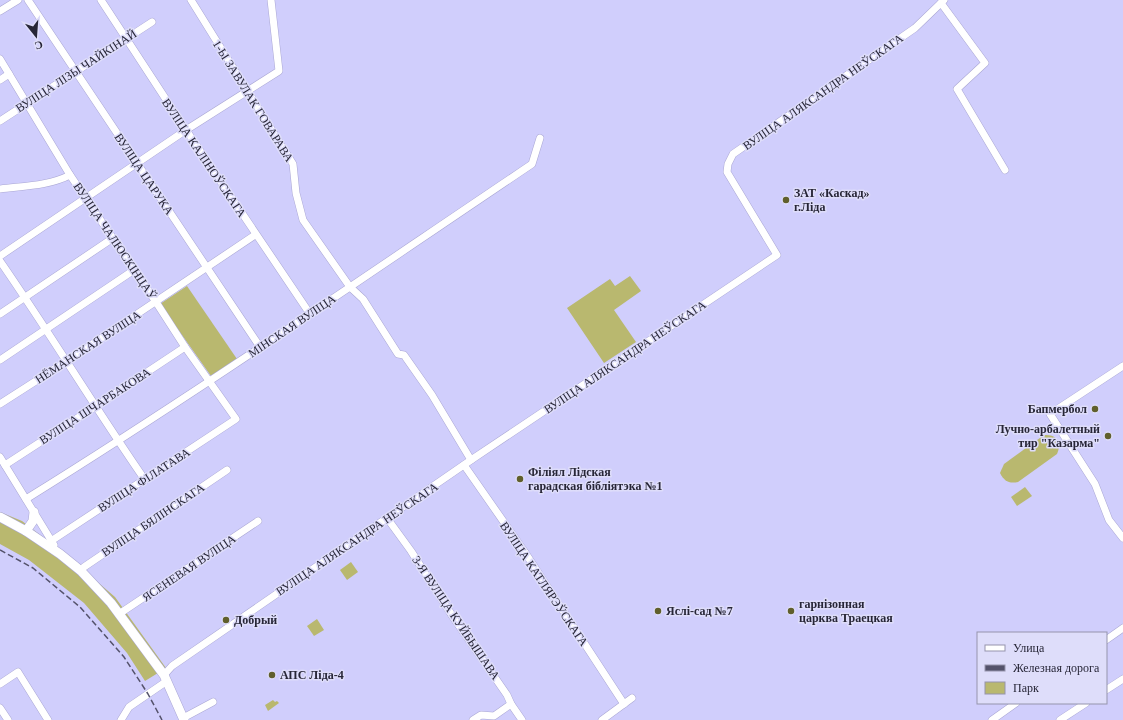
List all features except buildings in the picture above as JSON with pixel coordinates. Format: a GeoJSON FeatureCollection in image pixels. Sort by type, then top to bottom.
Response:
{"type":"FeatureCollection","features":[{"type":"Feature","properties":{"kind":"main road"},"geometry":{"type":"LineString","coordinates":[[26,531],[32,521],[34,512]]}},
{"type":"Feature","properties":{"kind":"main road"},"geometry":{"type":"LineString","coordinates":[[0,517],[26,531],[60,554],[81,571],[111,603],[166,678],[183,719]]}},
{"type":"Feature","properties":{"kind":"street"},"geometry":{"type":"LineString","coordinates":[[0,11],[18,0]]}},
{"type":"Feature","properties":{"kind":"street","name":"ВУЛІЦА ЦАРУКА"},"geometry":{"type":"LineString","coordinates":[[28,0],[137,164],[208,267],[260,347]]}},
{"type":"Feature","properties":{"kind":"street","name":"ВУЛІЦА КАЛІНОЎСКАГА"},"geometry":{"type":"LineString","coordinates":[[101,0],[125,39],[310,314]]}},
{"type":"Feature","properties":{"kind":"street","name":"1-Ы ЗАВУЛАК ГОВАРАВА"},"geometry":{"type":"LineString","coordinates":[[191,0],[294,164],[296,193],[303,220],[350,287],[363,299],[398,354],[404,355],[432,395],[471,460]]}},
{"type":"Feature","properties":{"kind":"street"},"geometry":{"type":"LineString","coordinates":[[0,256],[186,130],[279,70],[271,0]]}},
{"type":"Feature","properties":{"kind":"street"},"geometry":{"type":"LineString","coordinates":[[942,1],[985,63],[957,89],[1005,170]]}},
{"type":"Feature","properties":{"kind":"street","name":"ВУЛІЦА АЛЯКСАНДРА НЕЎСКАГА"},"geometry":{"type":"LineString","coordinates":[[121,720],[129,707],[166,678],[172,666],[471,460],[777,255],[727,172],[728,164],[733,154],[915,28],[942,1]]}},
{"type":"Feature","properties":{"kind":"street","name":"ВУЛІЦА ЛІЗЫ ЧАЙКІНАЙ"},"geometry":{"type":"LineString","coordinates":[[0,121],[152,22]]}},
{"type":"Feature","properties":{"kind":"street","name":"ВУЛІЦА ЧАЛЮСКІНЦАЎ"},"geometry":{"type":"LineString","coordinates":[[0,59],[70,175],[185,347],[236,419]]}},
{"type":"Feature","properties":{"kind":"street"},"geometry":{"type":"LineString","coordinates":[[0,80],[9,74]]}},
{"type":"Feature","properties":{"kind":"street","name":"МІНСКАЯ ВУЛІЦА"},"geometry":{"type":"LineString","coordinates":[[26,499],[119,441],[532,164],[540,138]]}},
{"type":"Feature","properties":{"kind":"street"},"geometry":{"type":"LineString","coordinates":[[0,189],[45,184],[61,180],[70,175]]}},
{"type":"Feature","properties":{"kind":"street","name":"НЁМАНСКАЯ ВУЛІЦА"},"geometry":{"type":"LineString","coordinates":[[0,404],[67,362],[256,235]]}},
{"type":"Feature","properties":{"kind":"street"},"geometry":{"type":"LineString","coordinates":[[0,314],[113,238]]}},
{"type":"Feature","properties":{"kind":"street"},"geometry":{"type":"LineString","coordinates":[[0,261],[26,297],[145,480]]}},
{"type":"Feature","properties":{"kind":"street"},"geometry":{"type":"LineString","coordinates":[[0,360],[134,270]]}},
{"type":"Feature","properties":{"kind":"street","name":"ВУЛІЦА ШЧАРБАКОВА"},"geometry":{"type":"LineString","coordinates":[[5,465],[185,347]]}},
{"type":"Feature","properties":{"kind":"street"},"geometry":{"type":"LineString","coordinates":[[1123,366],[1050,414],[1095,484],[1109,520],[1123,538]]}},
{"type":"Feature","properties":{"kind":"street","name":"ВУЛІЦА ФІЛАТАВА"},"geometry":{"type":"LineString","coordinates":[[52,541],[236,419]]}},
{"type":"Feature","properties":{"kind":"street"},"geometry":{"type":"LineString","coordinates":[[0,457],[60,554]]}},
{"type":"Feature","properties":{"kind":"street","name":"ВУЛІЦА КАТЛЯРЭЎСКАГА"},"geometry":{"type":"LineString","coordinates":[[464,465],[524,551],[624,704]]}},
{"type":"Feature","properties":{"kind":"street","name":"ВУЛІЦА БЯЛІНСКАГА"},"geometry":{"type":"LineString","coordinates":[[81,571],[84,567],[227,470]]}},
{"type":"Feature","properties":{"kind":"street","name":"3-Я ВУЛІЦА КУЙБЫШАВА"},"geometry":{"type":"LineString","coordinates":[[387,518],[411,551],[522,720]]}},
{"type":"Feature","properties":{"kind":"street","name":"ЯСЕНЕВАЯ ВУЛІЦА"},"geometry":{"type":"LineString","coordinates":[[119,614],[258,521]]}},
{"type":"Feature","properties":{"kind":"street"},"geometry":{"type":"LineString","coordinates":[[1107,639],[1123,628]]}},
{"type":"Feature","properties":{"kind":"street"},"geometry":{"type":"LineString","coordinates":[[0,684],[18,672],[48,720]]}},
{"type":"Feature","properties":{"kind":"street"},"geometry":{"type":"LineString","coordinates":[[1107,689],[1123,679]]}},
{"type":"Feature","properties":{"kind":"street"},"geometry":{"type":"LineString","coordinates":[[602,720],[632,698]]}},
{"type":"Feature","properties":{"kind":"street"},"geometry":{"type":"LineString","coordinates":[[183,719],[213,702]]}},
{"type":"Feature","properties":{"kind":"street"},"geometry":{"type":"LineString","coordinates":[[473,720],[481,715],[494,716],[511,704]]}},
{"type":"Feature","properties":{"kind":"street"},"geometry":{"type":"LineString","coordinates":[[992,720],[1015,704]]}},
{"type":"Feature","properties":{"kind":"street"},"geometry":{"type":"LineString","coordinates":[[1060,720],[1084,704]]}},
{"type":"Feature","properties":{"kind":"street"},"geometry":{"type":"LineString","coordinates":[[0,708],[8,720]]}},
{"type":"Feature","properties":{"kind":"green space"},"geometry":{"type":"Polygon","coordinates":[[[630,276],[641,291],[614,310],[636,342],[604,363],[567,308],[610,279],[615,286],[630,276]]]}},
{"type":"Feature","properties":{"kind":"green space"},"geometry":{"type":"Polygon","coordinates":[[[187,286],[237,359],[211,376],[160,304],[187,286]]]}},
{"type":"Feature","properties":{"kind":"green space"},"geometry":{"type":"Polygon","coordinates":[[[1044,435],[1055,437],[1059,442],[1057,454],[1018,482],[1012,483],[1005,480],[1000,473],[1004,464],[1044,435]]]}},
{"type":"Feature","properties":{"kind":"green space"},"geometry":{"type":"Polygon","coordinates":[[[1025,487],[1032,496],[1017,506],[1011,497],[1025,487]]]}},
{"type":"Feature","properties":{"kind":"green space"},"geometry":{"type":"Polygon","coordinates":[[[0,512],[22,521],[65,554],[115,597],[166,668],[145,681],[127,653],[84,603],[29,560],[0,544],[0,512]]]}},
{"type":"Feature","properties":{"kind":"green space"},"geometry":{"type":"Polygon","coordinates":[[[351,562],[358,572],[347,580],[340,570],[351,562]]]}},
{"type":"Feature","properties":{"kind":"green space"},"geometry":{"type":"Polygon","coordinates":[[[317,619],[324,630],[314,636],[307,626],[317,619]]]}},
{"type":"Feature","properties":{"kind":"green space"},"geometry":{"type":"Polygon","coordinates":[[[273,700],[279,703],[268,711],[265,705],[273,700]]]}},
{"type":"Feature","properties":{"kind":"railway"},"geometry":{"type":"LineString","coordinates":[[0,550],[33,568],[80,607],[124,657],[148,694],[162,720]]}},
{"type":"Feature","properties":{"kind":"place","name":"ЗАТ «Каскад» г.Ліда"},"geometry":{"type":"Point","coordinates":[786,200]}},
{"type":"Feature","properties":{"kind":"place","name":"Бапмербол"},"geometry":{"type":"Point","coordinates":[1095,409]}},
{"type":"Feature","properties":{"kind":"place","name":"Лучно-арбалетный тир \"Казарма\""},"geometry":{"type":"Point","coordinates":[1108,436]}},
{"type":"Feature","properties":{"kind":"place","name":"Філіял Лідская гарадская бібліятэка №1"},"geometry":{"type":"Point","coordinates":[520,479]}},
{"type":"Feature","properties":{"kind":"place","name":"Яслі-сад №7"},"geometry":{"type":"Point","coordinates":[658,611]}},
{"type":"Feature","properties":{"kind":"place","name":"гарнізонная царква Траецкая"},"geometry":{"type":"Point","coordinates":[791,611]}},
{"type":"Feature","properties":{"kind":"place","name":"Добрый"},"geometry":{"type":"Point","coordinates":[226,620]}},
{"type":"Feature","properties":{"kind":"place","name":"АПС Ліда-4"},"geometry":{"type":"Point","coordinates":[272,675]}}]}
